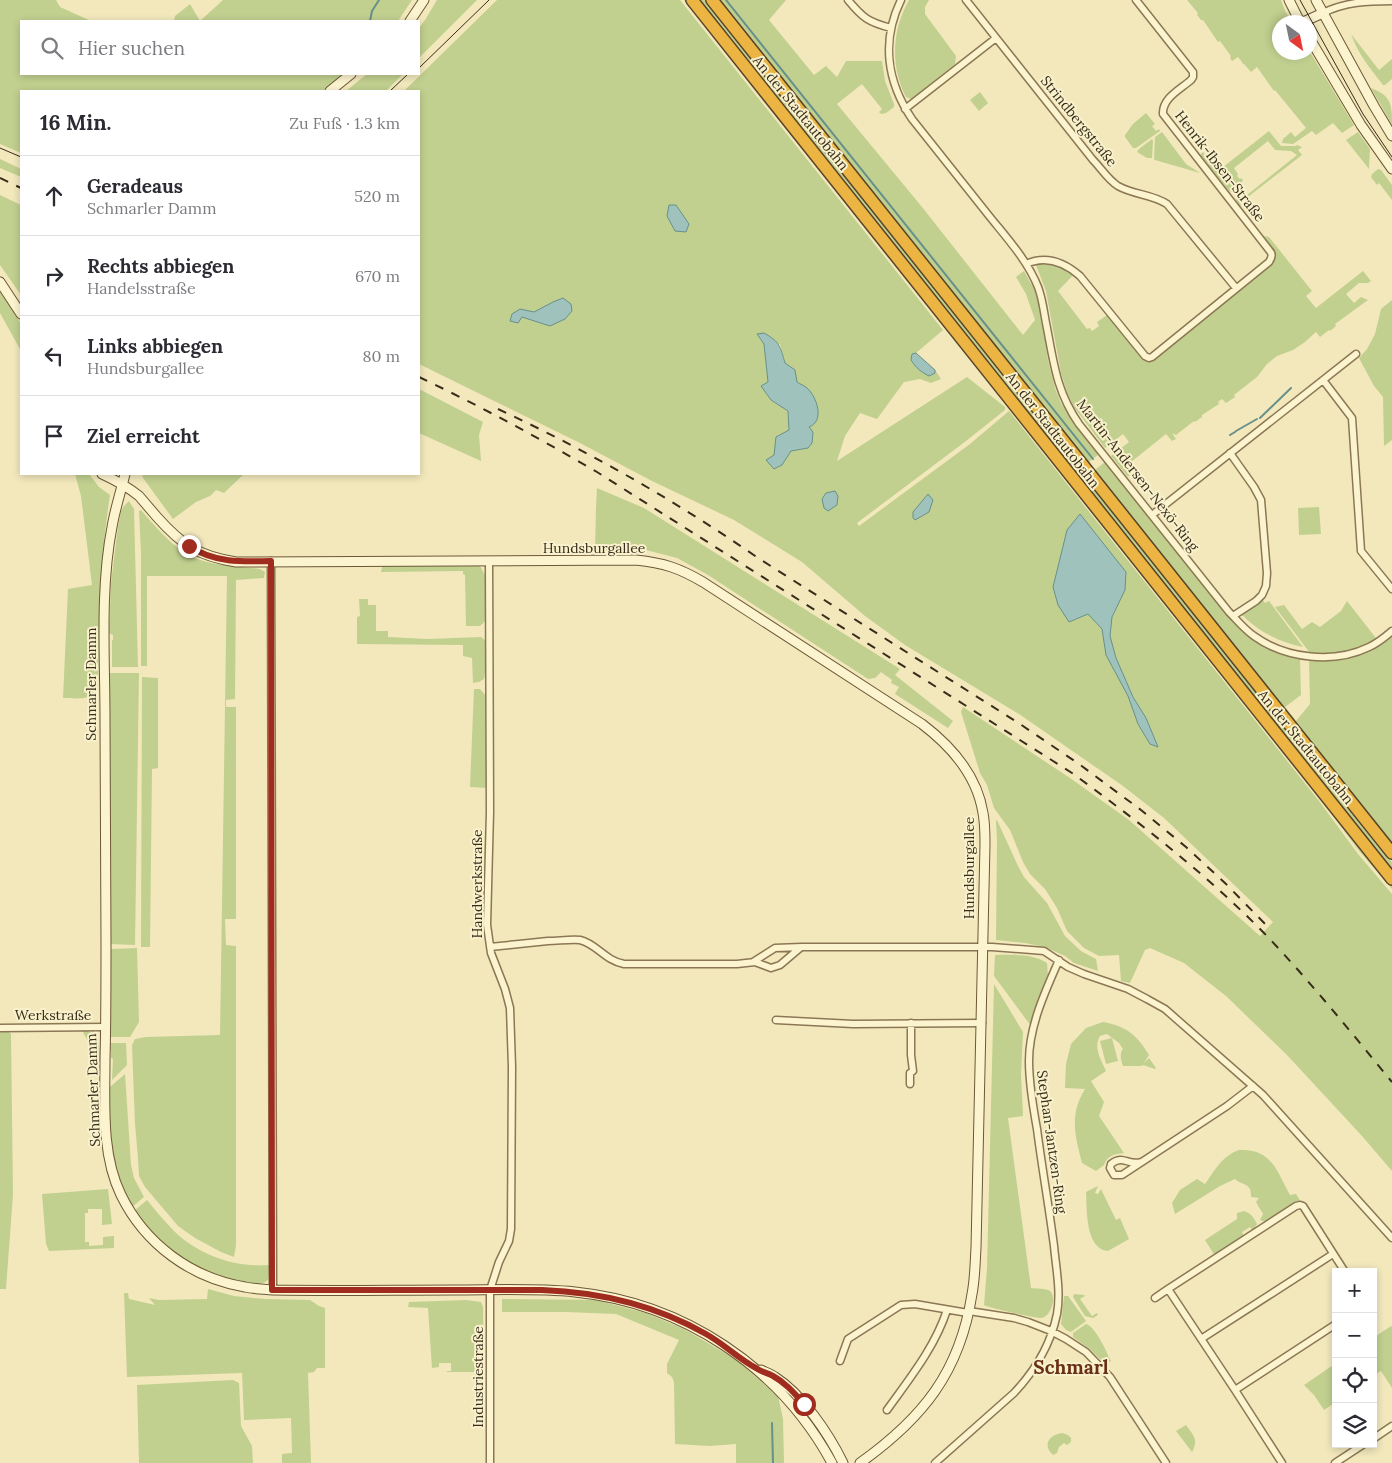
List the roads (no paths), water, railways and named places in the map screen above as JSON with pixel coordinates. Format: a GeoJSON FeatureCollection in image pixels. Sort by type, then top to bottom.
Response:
{"type":"FeatureCollection","features":[{"type":"Feature","properties":{"kind":"highway","name":"An der Stadtautobahn"},"geometry":{"type":"LineString","coordinates":[[692,0],[1392,879]]}},
{"type":"Feature","properties":{"kind":"highway","name":"An der Stadtautobahn"},"geometry":{"type":"LineString","coordinates":[[712,0],[1392,853]]}},
{"type":"Feature","properties":{"kind":"street"},"geometry":{"type":"LineString","coordinates":[[411,20],[424,0]]}},
{"type":"Feature","properties":{"kind":"street"},"geometry":{"type":"LineString","coordinates":[[848,0],[864,18],[891,28]]}},
{"type":"Feature","properties":{"kind":"street","name":"Martin-Andersen-Nexö-Ring"},"geometry":{"type":"LineString","coordinates":[[901,0],[891,28],[889,45],[892,80],[897,92],[905,109],[1026,264],[1042,301],[1055,374],[1063,398],[1079,424],[1233,616],[1250,633],[1269,645],[1285,651],[1313,657],[1339,656],[1361,650],[1379,642],[1392,631]]}},
{"type":"Feature","properties":{"kind":"street","name":"Strindbergstraße"},"geometry":{"type":"LineString","coordinates":[[966,0],[1111,180],[1124,189],[1154,196],[1167,204],[1236,288]]}},
{"type":"Feature","properties":{"kind":"street","name":"Henrik-Ibsen-Straße"},"geometry":{"type":"LineString","coordinates":[[1136,0],[1193,72],[1192,80],[1167,100],[1163,108],[1163,114],[1272,256],[1269,262],[1236,288]]}},
{"type":"Feature","properties":{"kind":"street"},"geometry":{"type":"LineString","coordinates":[[1289,0],[1298,15]]}},
{"type":"Feature","properties":{"kind":"street"},"geometry":{"type":"LineString","coordinates":[[1316,0],[1392,136]]}},
{"type":"Feature","properties":{"kind":"street"},"geometry":{"type":"LineString","coordinates":[[1317,16],[1342,6],[1373,1],[1392,1]]}},
{"type":"Feature","properties":{"kind":"street"},"geometry":{"type":"LineString","coordinates":[[905,109],[996,38]]}},
{"type":"Feature","properties":{"kind":"street"},"geometry":{"type":"LineString","coordinates":[[1317,51],[1362,125],[1392,169]]}},
{"type":"Feature","properties":{"kind":"street"},"geometry":{"type":"LineString","coordinates":[[331,90],[350,75]]}},
{"type":"Feature","properties":{"kind":"street"},"geometry":{"type":"LineString","coordinates":[[1026,264],[1034,260],[1046,259],[1066,265],[1073,270],[1080,276],[1145,356],[1149,358],[1236,288]]}},
{"type":"Feature","properties":{"kind":"street"},"geometry":{"type":"LineString","coordinates":[[0,282],[20,312]]}},
{"type":"Feature","properties":{"kind":"street"},"geometry":{"type":"LineString","coordinates":[[1152,515],[1356,354]]}},
{"type":"Feature","properties":{"kind":"street"},"geometry":{"type":"LineString","coordinates":[[1323,380],[1352,418],[1361,551],[1392,589]]}},
{"type":"Feature","properties":{"kind":"street"},"geometry":{"type":"LineString","coordinates":[[1230,453],[1261,500],[1267,573],[1266,586],[1262,594],[1256,601],[1233,616]]}},
{"type":"Feature","properties":{"kind":"street","name":"Hundsburgallee"},"geometry":{"type":"LineString","coordinates":[[104,475],[123,484],[138,496],[178,539],[198,553],[236,562],[636,560],[663,564],[684,571],[906,713],[934,733],[952,750],[968,772],[975,787],[983,812],[986,844],[976,1248],[972,1293],[969,1312],[953,1361],[933,1394],[910,1422],[860,1463]]}},
{"type":"Feature","properties":{"kind":"street","name":"Schmarler Damm"},"geometry":{"type":"LineString","coordinates":[[126,475],[112,527],[106,575],[104,637],[105,1098],[110,1164],[116,1183],[130,1211],[149,1237],[178,1261],[198,1273],[245,1287],[272,1290],[575,1292],[615,1298],[642,1306],[706,1334],[756,1368],[802,1417],[821,1443],[832,1463]]}},
{"type":"Feature","properties":{"kind":"street"},"geometry":{"type":"LineString","coordinates":[[271,561],[272,1290]]}},
{"type":"Feature","properties":{"kind":"street","name":"Handwerkstraße"},"geometry":{"type":"LineString","coordinates":[[489,561],[490,804],[487,925],[495,965],[509,999],[512,1067],[511,1230],[509,1241],[490,1290]]}},
{"type":"Feature","properties":{"kind":"street"},"geometry":{"type":"LineString","coordinates":[[490,947],[580,940],[591,944],[616,963],[738,964],[753,962],[770,968],[775,968],[802,947]]}},
{"type":"Feature","properties":{"kind":"street"},"geometry":{"type":"LineString","coordinates":[[753,962],[775,948],[982,947],[1044,951],[1068,967],[1128,989],[1165,1009],[1253,1086],[1283,1116],[1392,1238]]}},
{"type":"Feature","properties":{"kind":"street","name":"Stephan-Jantzen-Ring"},"geometry":{"type":"LineString","coordinates":[[935,1463],[1014,1394],[1036,1364],[1056,1316],[1058,1306],[1057,1278],[1029,1062],[1032,1034],[1041,1003],[1059,960]]}},
{"type":"Feature","properties":{"kind":"street"},"geometry":{"type":"LineString","coordinates":[[776,1020],[853,1024],[982,1023]]}},
{"type":"Feature","properties":{"kind":"street"},"geometry":{"type":"LineString","coordinates":[[910,1084],[910,1073],[913,1072],[911,1023]]}},
{"type":"Feature","properties":{"kind":"street","name":"Werkstraße"},"geometry":{"type":"LineString","coordinates":[[0,1028],[105,1027]]}},
{"type":"Feature","properties":{"kind":"street"},"geometry":{"type":"LineString","coordinates":[[1141,1162],[1227,1106],[1253,1086]]}},
{"type":"Feature","properties":{"kind":"street"},"geometry":{"type":"LineString","coordinates":[[1155,1298],[1300,1205],[1303,1206],[1342,1268]]}},
{"type":"Feature","properties":{"kind":"street"},"geometry":{"type":"LineString","coordinates":[[1201,1339],[1333,1254]]}},
{"type":"Feature","properties":{"kind":"street","name":"Industriestraße"},"geometry":{"type":"LineString","coordinates":[[490,1290],[490,1463]]}},
{"type":"Feature","properties":{"kind":"street"},"geometry":{"type":"LineString","coordinates":[[1168,1290],[1282,1463]]}},
{"type":"Feature","properties":{"kind":"street"},"geometry":{"type":"LineString","coordinates":[[840,1361],[848,1339],[901,1305],[915,1304],[1014,1318],[1051,1331],[1086,1352],[1103,1369],[1166,1463]]}},
{"type":"Feature","properties":{"kind":"street"},"geometry":{"type":"LineString","coordinates":[[888,1410],[924,1359],[947,1310]]}},
{"type":"Feature","properties":{"kind":"street"},"geometry":{"type":"LineString","coordinates":[[1235,1390],[1332,1327]]}},
{"type":"Feature","properties":{"kind":"street","name":"Schmarler Damm"},"geometry":{"type":"LineString","coordinates":[[756,1368],[774,1376],[790,1388],[820,1425],[843,1463]]}},
{"type":"Feature","properties":{"kind":"street"},"geometry":{"type":"LineString","coordinates":[[1377,1435],[1392,1426]]}},
{"type":"Feature","properties":{"kind":"street"},"geometry":{"type":"LineString","coordinates":[[1335,1463],[1358,1448]]}},
{"type":"Feature","properties":{"kind":"water"},"geometry":{"type":"Polygon","coordinates":[[[669,205],[676,205],[689,224],[686,232],[675,231],[667,216],[669,205]]]}},
{"type":"Feature","properties":{"kind":"water"},"geometry":{"type":"Polygon","coordinates":[[[563,298],[571,304],[572,311],[565,319],[550,326],[522,317],[518,323],[510,321],[512,314],[520,309],[534,312],[563,298]]]}},
{"type":"Feature","properties":{"kind":"water"},"geometry":{"type":"Polygon","coordinates":[[[764,333],[779,345],[785,363],[795,370],[797,382],[811,392],[818,409],[817,420],[809,427],[813,432],[812,443],[808,448],[791,451],[782,465],[774,469],[766,460],[774,455],[776,437],[789,430],[788,411],[771,400],[761,386],[768,382],[764,344],[757,334],[764,333]]]}},
{"type":"Feature","properties":{"kind":"water"},"geometry":{"type":"Polygon","coordinates":[[[916,353],[935,370],[935,373],[929,376],[917,368],[911,360],[912,354],[916,353]]]}},
{"type":"Feature","properties":{"kind":"water"},"geometry":{"type":"Polygon","coordinates":[[[835,491],[838,496],[837,505],[828,511],[824,508],[822,499],[826,493],[835,491]]]}},
{"type":"Feature","properties":{"kind":"water"},"geometry":{"type":"Polygon","coordinates":[[[928,494],[933,500],[929,512],[915,520],[913,512],[928,494]]]}},
{"type":"Feature","properties":{"kind":"water"},"geometry":{"type":"Polygon","coordinates":[[[1080,514],[1126,572],[1125,590],[1112,617],[1110,636],[1116,658],[1133,697],[1146,718],[1158,747],[1150,744],[1138,724],[1128,696],[1106,655],[1102,629],[1088,614],[1069,622],[1058,605],[1053,587],[1067,530],[1080,514]]]}},
{"type":"Feature","properties":{"kind":"waterway"},"geometry":{"type":"LineString","coordinates":[[370,20],[372,11],[379,0]]}},
{"type":"Feature","properties":{"kind":"waterway"},"geometry":{"type":"LineString","coordinates":[[726,0],[1093,459]]}},
{"type":"Feature","properties":{"kind":"waterway"},"geometry":{"type":"LineString","coordinates":[[1260,418],[1291,388]]}},
{"type":"Feature","properties":{"kind":"waterway"},"geometry":{"type":"LineString","coordinates":[[1236,431],[1257,419]]}},
{"type":"Feature","properties":{"kind":"waterway"},"geometry":{"type":"LineString","coordinates":[[1230,435],[1235,432]]}},
{"type":"Feature","properties":{"kind":"waterway"},"geometry":{"type":"LineString","coordinates":[[772,1423],[773,1463]]}},
{"type":"Feature","properties":{"kind":"tram line"},"geometry":{"type":"LineString","coordinates":[[420,67],[489,0]]}},
{"type":"Feature","properties":{"kind":"tram line"},"geometry":{"type":"LineString","coordinates":[[1300,0],[1363,114],[1392,157]]}},
{"type":"Feature","properties":{"kind":"tram line"},"geometry":{"type":"LineString","coordinates":[[391,90],[407,75]]}},
{"type":"Feature","properties":{"kind":"tram line"},"geometry":{"type":"LineString","coordinates":[[0,148],[20,157]]}},
{"type":"Feature","properties":{"kind":"railway"},"geometry":{"type":"LineString","coordinates":[[0,178],[20,188]]}},
{"type":"Feature","properties":{"kind":"railway"},"geometry":{"type":"LineString","coordinates":[[420,377],[509,423],[597,472],[1072,773],[1171,849],[1242,911],[1297,969],[1392,1082]]}},
{"type":"Feature","properties":{"kind":"railway"},"geometry":{"type":"LineString","coordinates":[[498,409],[565,442],[663,497],[1020,724],[1079,764],[1141,810],[1186,847],[1270,929]]}},
{"type":"Feature","properties":{"kind":"district","name":"Schmarl"},"geometry":{"type":"Point","coordinates":[1071,1367]}}]}
